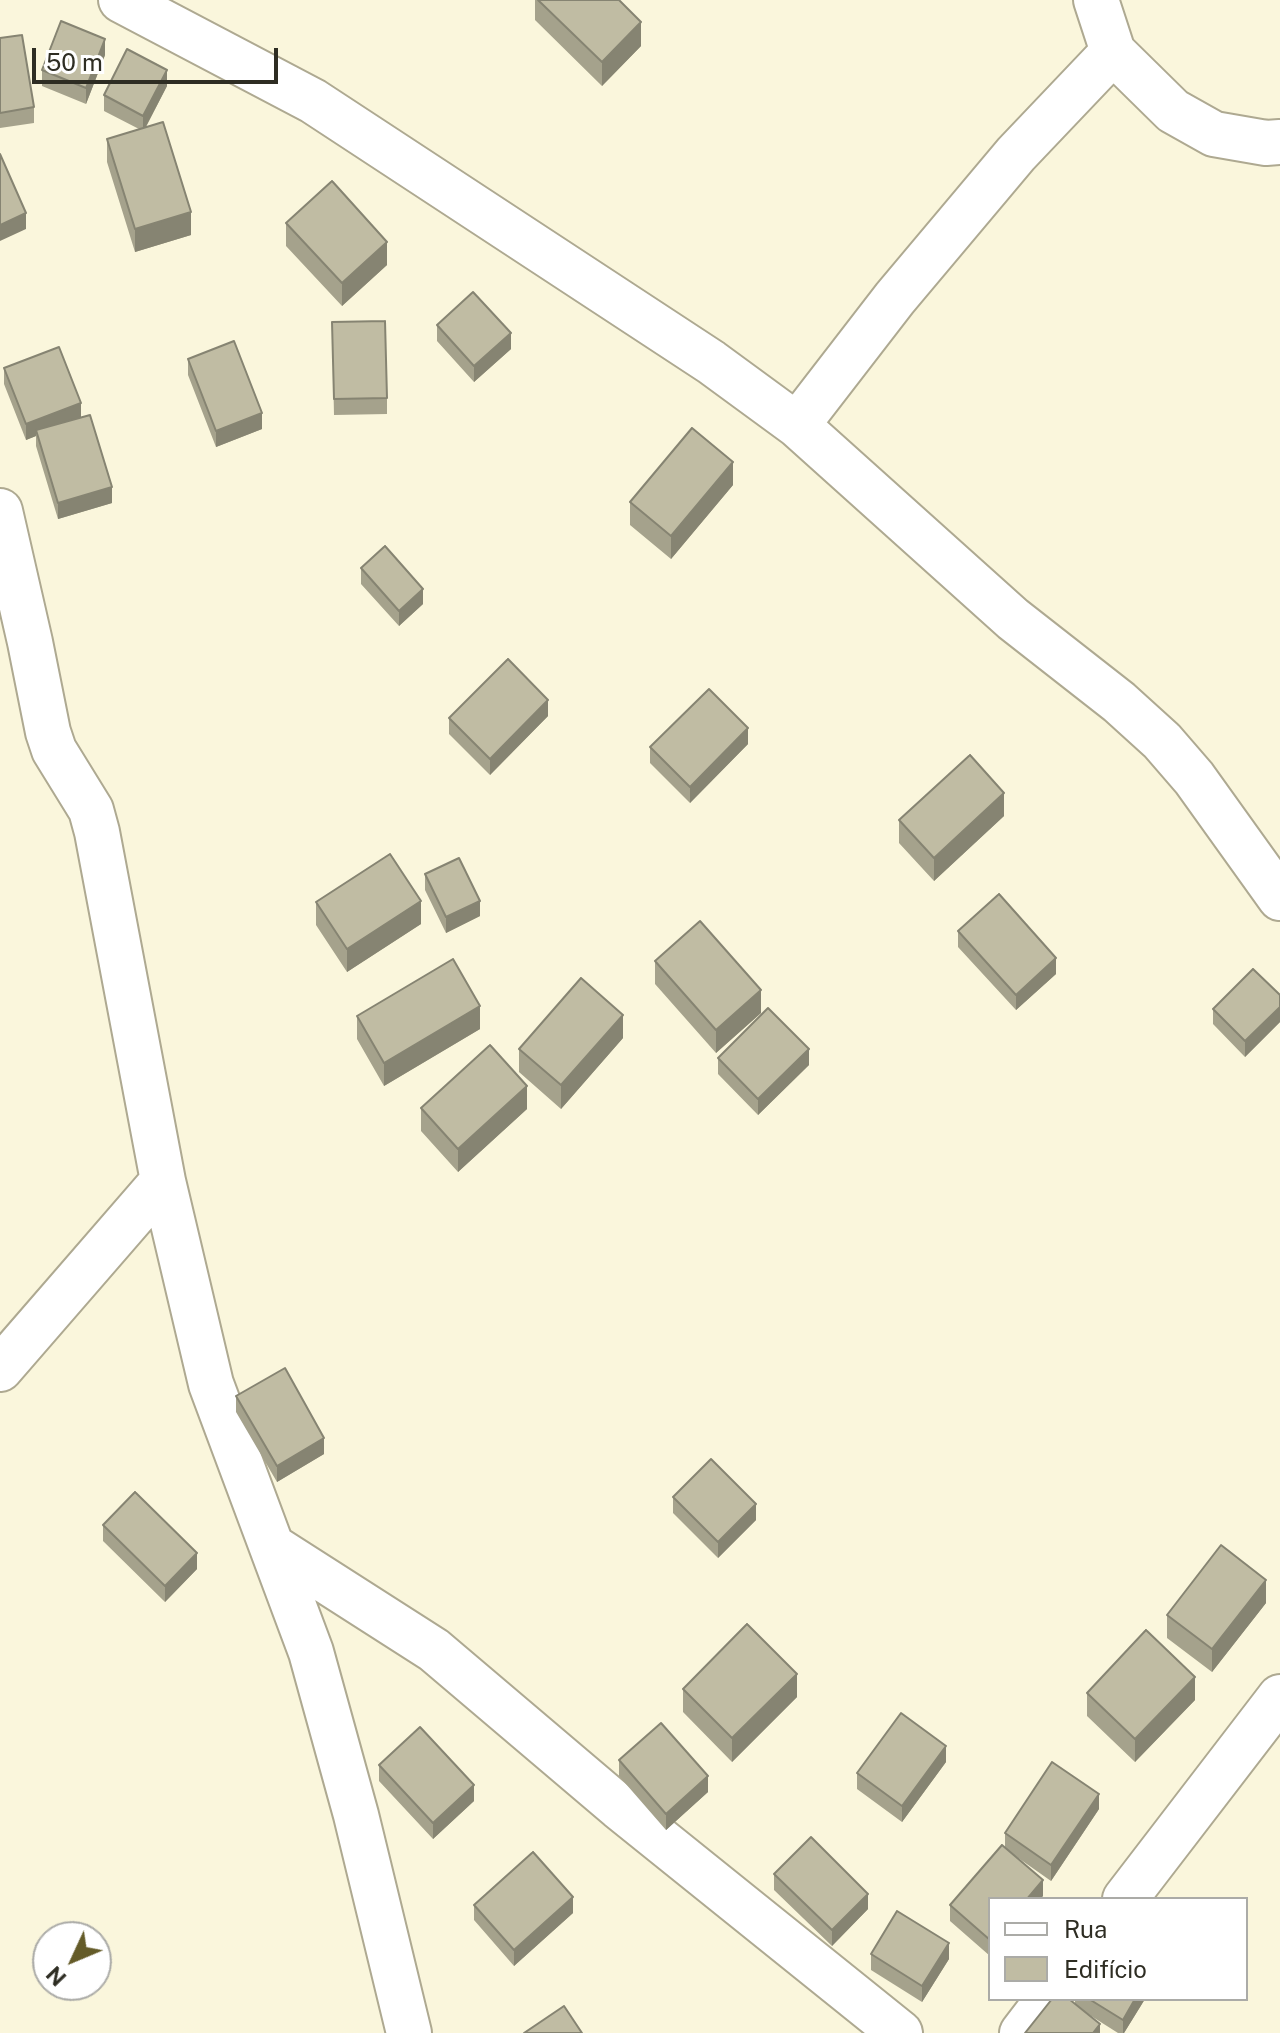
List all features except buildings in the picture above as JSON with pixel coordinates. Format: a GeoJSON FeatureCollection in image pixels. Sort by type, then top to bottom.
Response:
{"type":"FeatureCollection","features":[{"type":"Feature","properties":{"kind":"street"},"geometry":{"type":"LineString","coordinates":[[121,0],[313,101],[711,362],[797,425],[1013,619],[1119,702],[1162,741],[1194,778],[1280,898]]}},
{"type":"Feature","properties":{"kind":"street"},"geometry":{"type":"LineString","coordinates":[[1096,0],[1113,52],[1173,111],[1214,134],[1266,143],[1280,142]]}},
{"type":"Feature","properties":{"kind":"street"},"geometry":{"type":"LineString","coordinates":[[797,425],[895,298],[1006,166],[1113,52]]}},
{"type":"Feature","properties":{"kind":"street"},"geometry":{"type":"LineString","coordinates":[[0,511],[48,732],[54,750],[91,810],[97,832],[163,1181],[211,1384],[311,1652],[356,1815],[409,2033]]}},
{"type":"Feature","properties":{"kind":"street"},"geometry":{"type":"LineString","coordinates":[[0,1369],[163,1181]]}},
{"type":"Feature","properties":{"kind":"street"},"geometry":{"type":"LineString","coordinates":[[273,1547],[434,1650],[619,1807],[900,2033]]}},
{"type":"Feature","properties":{"kind":"street"},"geometry":{"type":"LineString","coordinates":[[1127,1897],[1280,1697]]}},
{"type":"Feature","properties":{"kind":"street"},"geometry":{"type":"LineString","coordinates":[[1022,2033],[1046,2001]]}}]}
